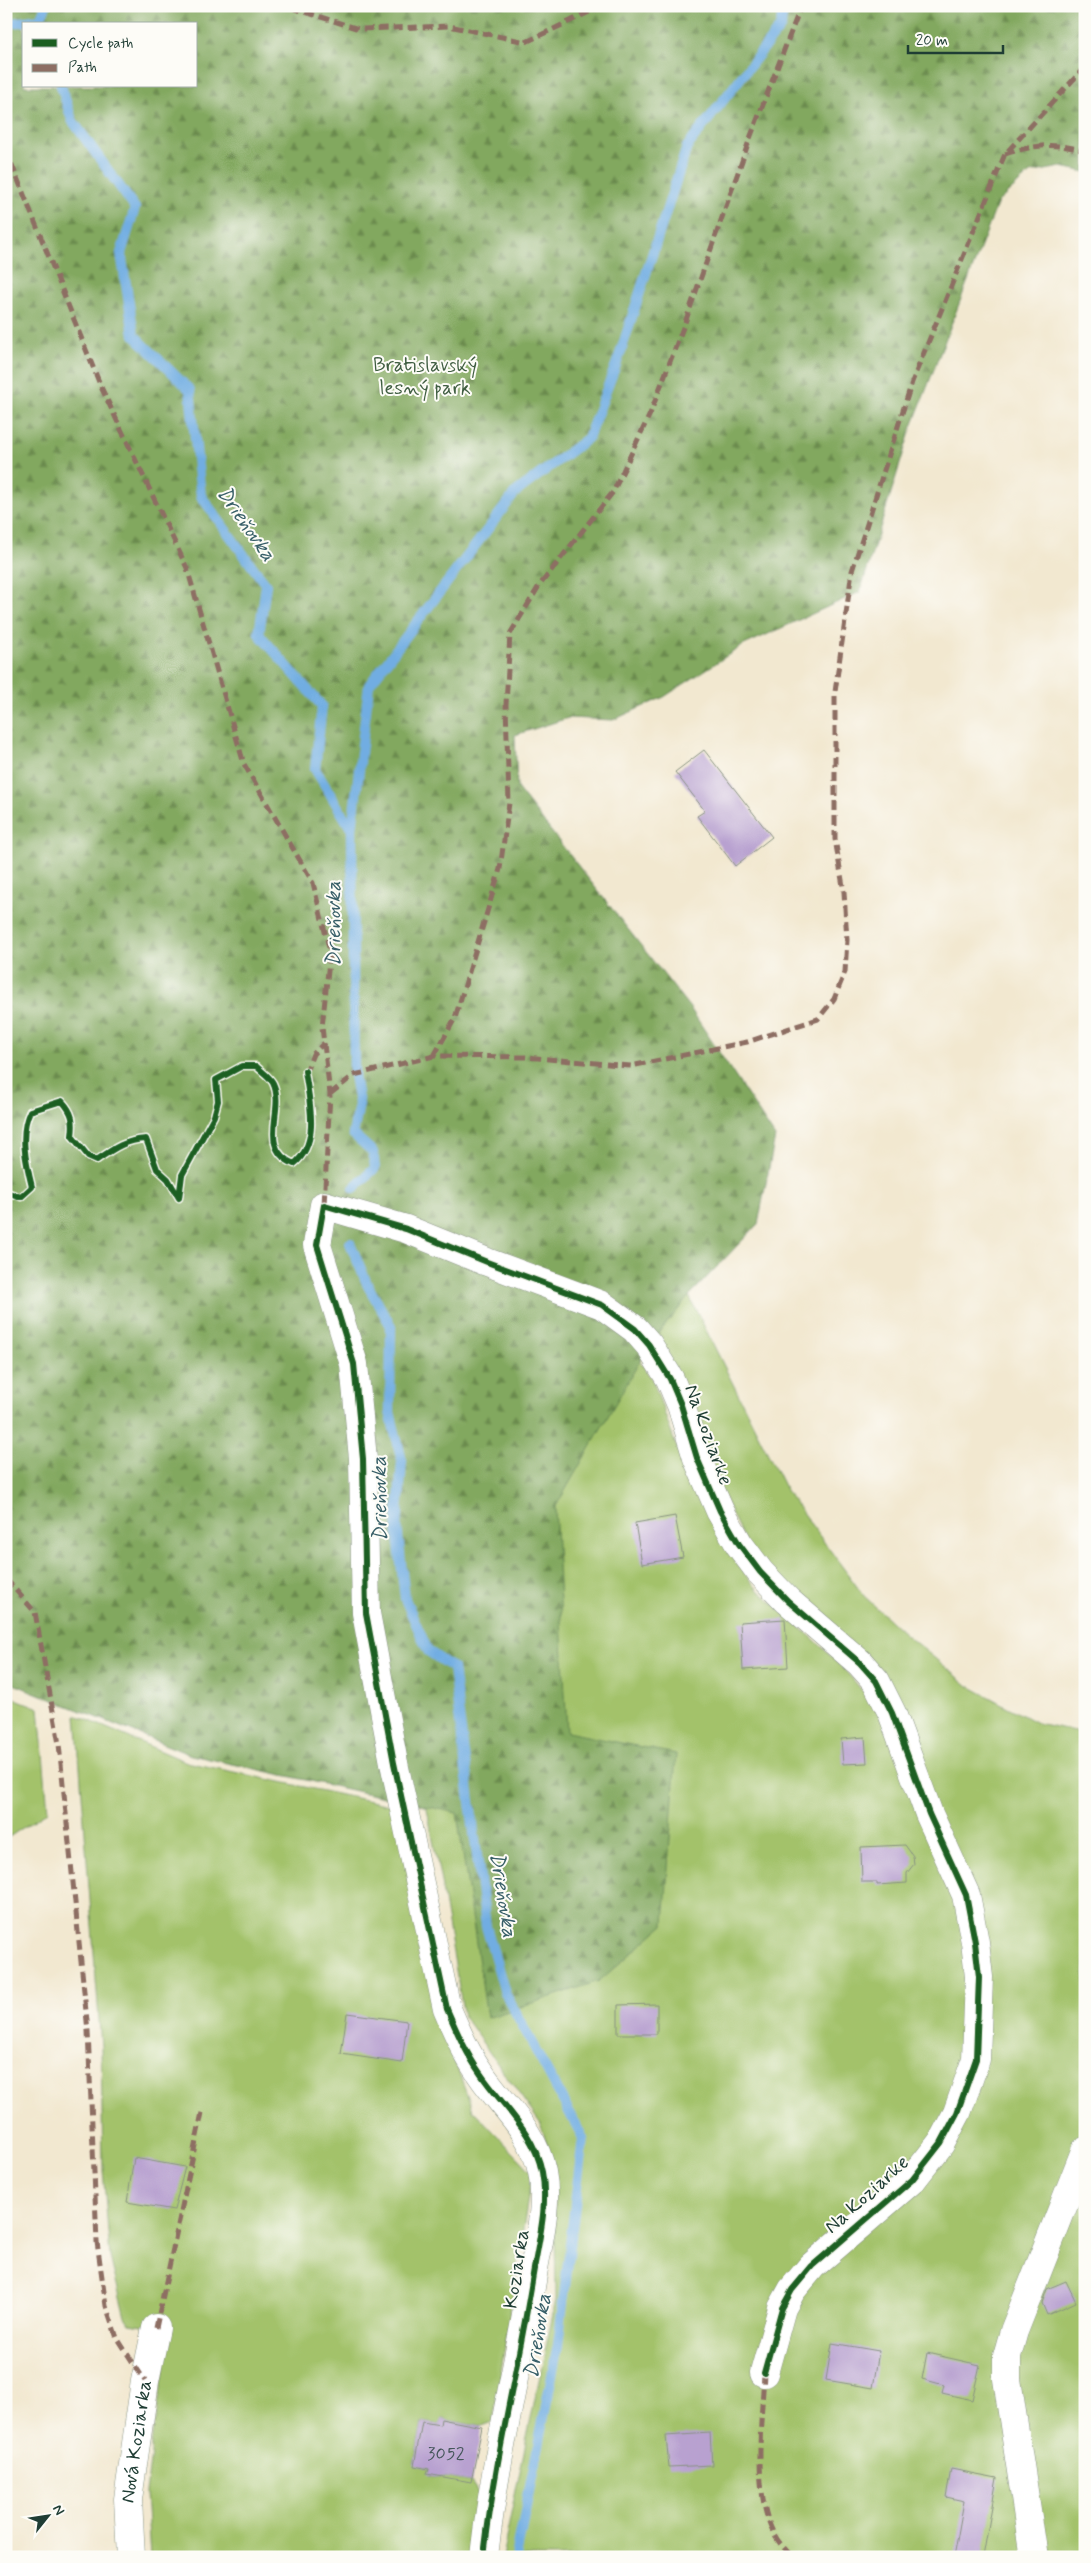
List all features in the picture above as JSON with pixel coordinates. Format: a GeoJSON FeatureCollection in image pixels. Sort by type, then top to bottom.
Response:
{"type":"FeatureCollection","features":[{"type":"Feature","properties":{"kind":"street","name":"Na Koziarke"},"geometry":{"type":"LineString","coordinates":[[324,1205],[406,1228],[486,1262],[602,1304],[635,1329],[649,1345],[670,1379],[681,1405],[697,1458],[720,1511],[739,1544],[760,1572],[788,1601],[860,1663],[876,1681],[892,1713],[929,1814],[966,1896],[975,1942],[979,1977],[976,2059],[957,2113],[941,2143],[912,2180],[812,2266],[792,2290],[782,2308],[764,2373]]}},
{"type":"Feature","properties":{"kind":"street","name":"Koziarka"},"geometry":{"type":"LineString","coordinates":[[324,1205],[317,1245],[354,1364],[363,1459],[366,1613],[394,1763],[447,2009],[463,2046],[481,2075],[516,2117],[534,2151],[542,2172],[542,2219],[518,2363],[490,2503],[484,2557]]}},
{"type":"Feature","properties":{"kind":"street"},"geometry":{"type":"LineString","coordinates":[[1034,2557],[1006,2379],[1007,2356],[1014,2331],[1085,2151]]}},
{"type":"Feature","properties":{"kind":"street","name":"Nová Koziarka"},"geometry":{"type":"LineString","coordinates":[[131,2557],[128,2499],[145,2381],[156,2328]]}},
{"type":"Feature","properties":{"kind":"green space","name":"Bratislavský lesný park"},"geometry":{"type":"Polygon","coordinates":[[[6,6],[1085,6],[1085,172],[1061,167],[1030,173],[998,202],[910,432],[860,592],[742,646],[664,697],[613,720],[568,718],[515,735],[517,788],[690,1008],[775,1137],[758,1224],[689,1296],[649,1345],[555,1508],[567,1732],[676,1754],[664,1925],[599,1981],[487,2018],[457,1813],[191,1755],[6,1681],[6,6]]]}},
{"type":"Feature","properties":{"kind":"green space"},"geometry":{"type":"Polygon","coordinates":[[[689,1296],[787,1492],[864,1596],[906,1635],[969,1686],[1037,1723],[1085,1733],[1085,2557],[502,2557],[556,2299],[554,2165],[540,2123],[464,2017],[440,1877],[387,1598],[633,1351],[653,1381],[675,1443],[731,1557],[758,1590],[817,1642],[851,1677],[873,1704],[892,1712],[760,1572],[649,1345],[689,1296]]]}},
{"type":"Feature","properties":{"kind":"green space"},"geometry":{"type":"Polygon","coordinates":[[[6,1695],[39,1708],[48,1811],[6,1839],[6,1695]]]}},
{"type":"Feature","properties":{"kind":"green space"},"geometry":{"type":"Polygon","coordinates":[[[76,1715],[187,1762],[394,1806],[442,2028],[473,2110],[532,2172],[493,2423],[482,2427],[442,2419],[440,2425],[422,2422],[414,2465],[429,2469],[428,2474],[471,2482],[480,2495],[472,2557],[150,2557],[146,2493],[154,2429],[171,2330],[130,2324],[125,2317],[110,2257],[103,2170],[101,2046],[76,1715]]]}},
{"type":"Feature","properties":{"kind":"building"},"geometry":{"type":"Polygon","coordinates":[[[704,750],[772,837],[735,866],[697,816],[705,811],[675,772],[704,750]]]}},
{"type":"Feature","properties":{"kind":"building"},"geometry":{"type":"Polygon","coordinates":[[[675,1516],[683,1557],[642,1564],[635,1523],[675,1516]]]}},
{"type":"Feature","properties":{"kind":"building"},"geometry":{"type":"Polygon","coordinates":[[[785,1619],[788,1667],[743,1670],[740,1622],[785,1619]]]}},
{"type":"Feature","properties":{"kind":"building"},"geometry":{"type":"Polygon","coordinates":[[[865,1737],[867,1763],[843,1764],[841,1739],[865,1737]]]}},
{"type":"Feature","properties":{"kind":"building"},"geometry":{"type":"Polygon","coordinates":[[[905,1845],[913,1856],[914,1864],[907,1873],[907,1883],[877,1885],[877,1882],[862,1882],[861,1847],[905,1845]]]}},
{"type":"Feature","properties":{"kind":"building"},"geometry":{"type":"Polygon","coordinates":[[[657,2004],[657,2034],[618,2034],[618,2005],[657,2004]]]}},
{"type":"Feature","properties":{"kind":"building"},"geometry":{"type":"Polygon","coordinates":[[[347,2013],[407,2021],[402,2063],[341,2054],[347,2013]]]}},
{"type":"Feature","properties":{"kind":"building"},"geometry":{"type":"Polygon","coordinates":[[[134,2158],[185,2167],[174,2210],[127,2202],[134,2158]]]}},
{"type":"Feature","properties":{"kind":"building"},"geometry":{"type":"Polygon","coordinates":[[[1066,2281],[1076,2302],[1047,2315],[1042,2303],[1047,2289],[1066,2281]]]}},
{"type":"Feature","properties":{"kind":"building"},"geometry":{"type":"Polygon","coordinates":[[[832,2343],[879,2351],[873,2388],[826,2380],[832,2343]]]}},
{"type":"Feature","properties":{"kind":"building"},"geometry":{"type":"Polygon","coordinates":[[[927,2353],[980,2365],[972,2400],[942,2393],[944,2385],[922,2379],[927,2353]]]}},
{"type":"Feature","properties":{"kind":"building"},"geometry":{"type":"Polygon","coordinates":[[[441,2419],[482,2427],[471,2482],[427,2474],[429,2469],[414,2466],[422,2422],[440,2425],[441,2419]]]}},
{"type":"Feature","properties":{"kind":"building"},"geometry":{"type":"Polygon","coordinates":[[[710,2433],[712,2465],[669,2467],[666,2436],[710,2433]]]}},
{"type":"Feature","properties":{"kind":"building"},"geometry":{"type":"Polygon","coordinates":[[[951,2469],[997,2478],[983,2557],[954,2557],[964,2501],[946,2497],[951,2469]]]}},
{"type":"Feature","properties":{"kind":"waterway"},"geometry":{"type":"LineString","coordinates":[[40,19],[46,6]]}},
{"type":"Feature","properties":{"kind":"waterway"},"geometry":{"type":"LineString","coordinates":[[352,830],[369,685],[516,492],[588,438],[619,357],[687,147],[781,26],[783,6]]}},
{"type":"Feature","properties":{"kind":"waterway","name":"Drieňovka"},"geometry":{"type":"LineString","coordinates":[[6,24],[40,19],[41,22]]}},
{"type":"Feature","properties":{"kind":"waterway","name":"Drieňovka"},"geometry":{"type":"LineString","coordinates":[[62,88],[72,120],[135,208],[121,253],[134,335],[190,390],[201,496],[266,585],[259,634],[322,706],[315,769],[352,830],[354,1075],[359,1104],[353,1134],[373,1152],[375,1168],[354,1188]]}},
{"type":"Feature","properties":{"kind":"waterway","name":"Drieňovka"},"geometry":{"type":"LineString","coordinates":[[350,1243],[368,1286],[391,1326],[390,1412],[402,1461],[397,1526],[405,1599],[428,1651],[453,1668],[486,1926],[505,1993],[583,2138],[558,2345],[516,2557]]}},
{"type":"Feature","properties":{"kind":"marked path"},"geometry":{"type":"LineString","coordinates":[[292,6],[295,9],[359,29],[449,26],[526,42],[602,6]]}},
{"type":"Feature","properties":{"kind":"marked path"},"geometry":{"type":"LineString","coordinates":[[434,1056],[455,1018],[500,869],[509,803],[506,705],[510,634],[539,586],[613,492],[650,414],[687,317],[749,141],[801,6]]}},
{"type":"Feature","properties":{"kind":"marked path"},"geometry":{"type":"LineString","coordinates":[[330,1094],[354,1075],[434,1056],[525,1057],[631,1066],[747,1042],[818,1019],[834,999],[845,972],[847,940],[844,892],[835,839],[835,692],[852,571],[912,382],[1005,154],[1085,67]]}},
{"type":"Feature","properties":{"kind":"marked path"},"geometry":{"type":"LineString","coordinates":[[1005,154],[1026,148],[1044,146],[1063,146],[1085,151]]}},
{"type":"Feature","properties":{"kind":"marked path"},"geometry":{"type":"LineString","coordinates":[[6,150],[101,387],[187,568],[244,764],[313,883],[330,952],[322,1027],[330,1094],[324,1205]]}},
{"type":"Feature","properties":{"kind":"marked path"},"geometry":{"type":"LineString","coordinates":[[305,1074],[313,1054],[324,1043]]}},
{"type":"Feature","properties":{"kind":"marked path"},"geometry":{"type":"LineString","coordinates":[[6,1579],[35,1612],[59,1744],[88,2031],[97,2242],[106,2306],[117,2338],[145,2381]]}},
{"type":"Feature","properties":{"kind":"marked path"},"geometry":{"type":"LineString","coordinates":[[156,2328],[203,2108]]}},
{"type":"Feature","properties":{"kind":"marked path"},"geometry":{"type":"LineString","coordinates":[[764,2373],[760,2435],[761,2481],[764,2503],[769,2522],[777,2539],[792,2557]]}},
{"type":"Feature","properties":{"kind":"cycle path"},"geometry":{"type":"LineString","coordinates":[[6,1192],[21,1197],[32,1187],[24,1138],[30,1111],[62,1101],[72,1117],[72,1136],[88,1156],[97,1160],[125,1143],[146,1139],[157,1169],[168,1179],[179,1198],[182,1175],[214,1116],[218,1101],[216,1080],[242,1066],[256,1066],[273,1083],[276,1094],[274,1138],[277,1148],[283,1157],[294,1164],[308,1144],[310,1133],[310,1107],[305,1071]]}},
{"type":"Feature","properties":{"kind":"cycle path"},"geometry":{"type":"LineString","coordinates":[[484,2557],[500,2453],[542,2226],[544,2185],[538,2157],[525,2131],[475,2065],[447,2009],[394,1763],[366,1613],[363,1459],[354,1364],[317,1245],[324,1205],[406,1229],[602,1305],[635,1329],[649,1345],[670,1379],[681,1405],[697,1458],[720,1511],[739,1544],[760,1572],[788,1601],[860,1663],[876,1681],[892,1713],[929,1814],[966,1895],[975,1942],[979,1977],[976,2059],[957,2113],[941,2143],[912,2180],[812,2266],[792,2290],[782,2308],[764,2373]]}}]}
